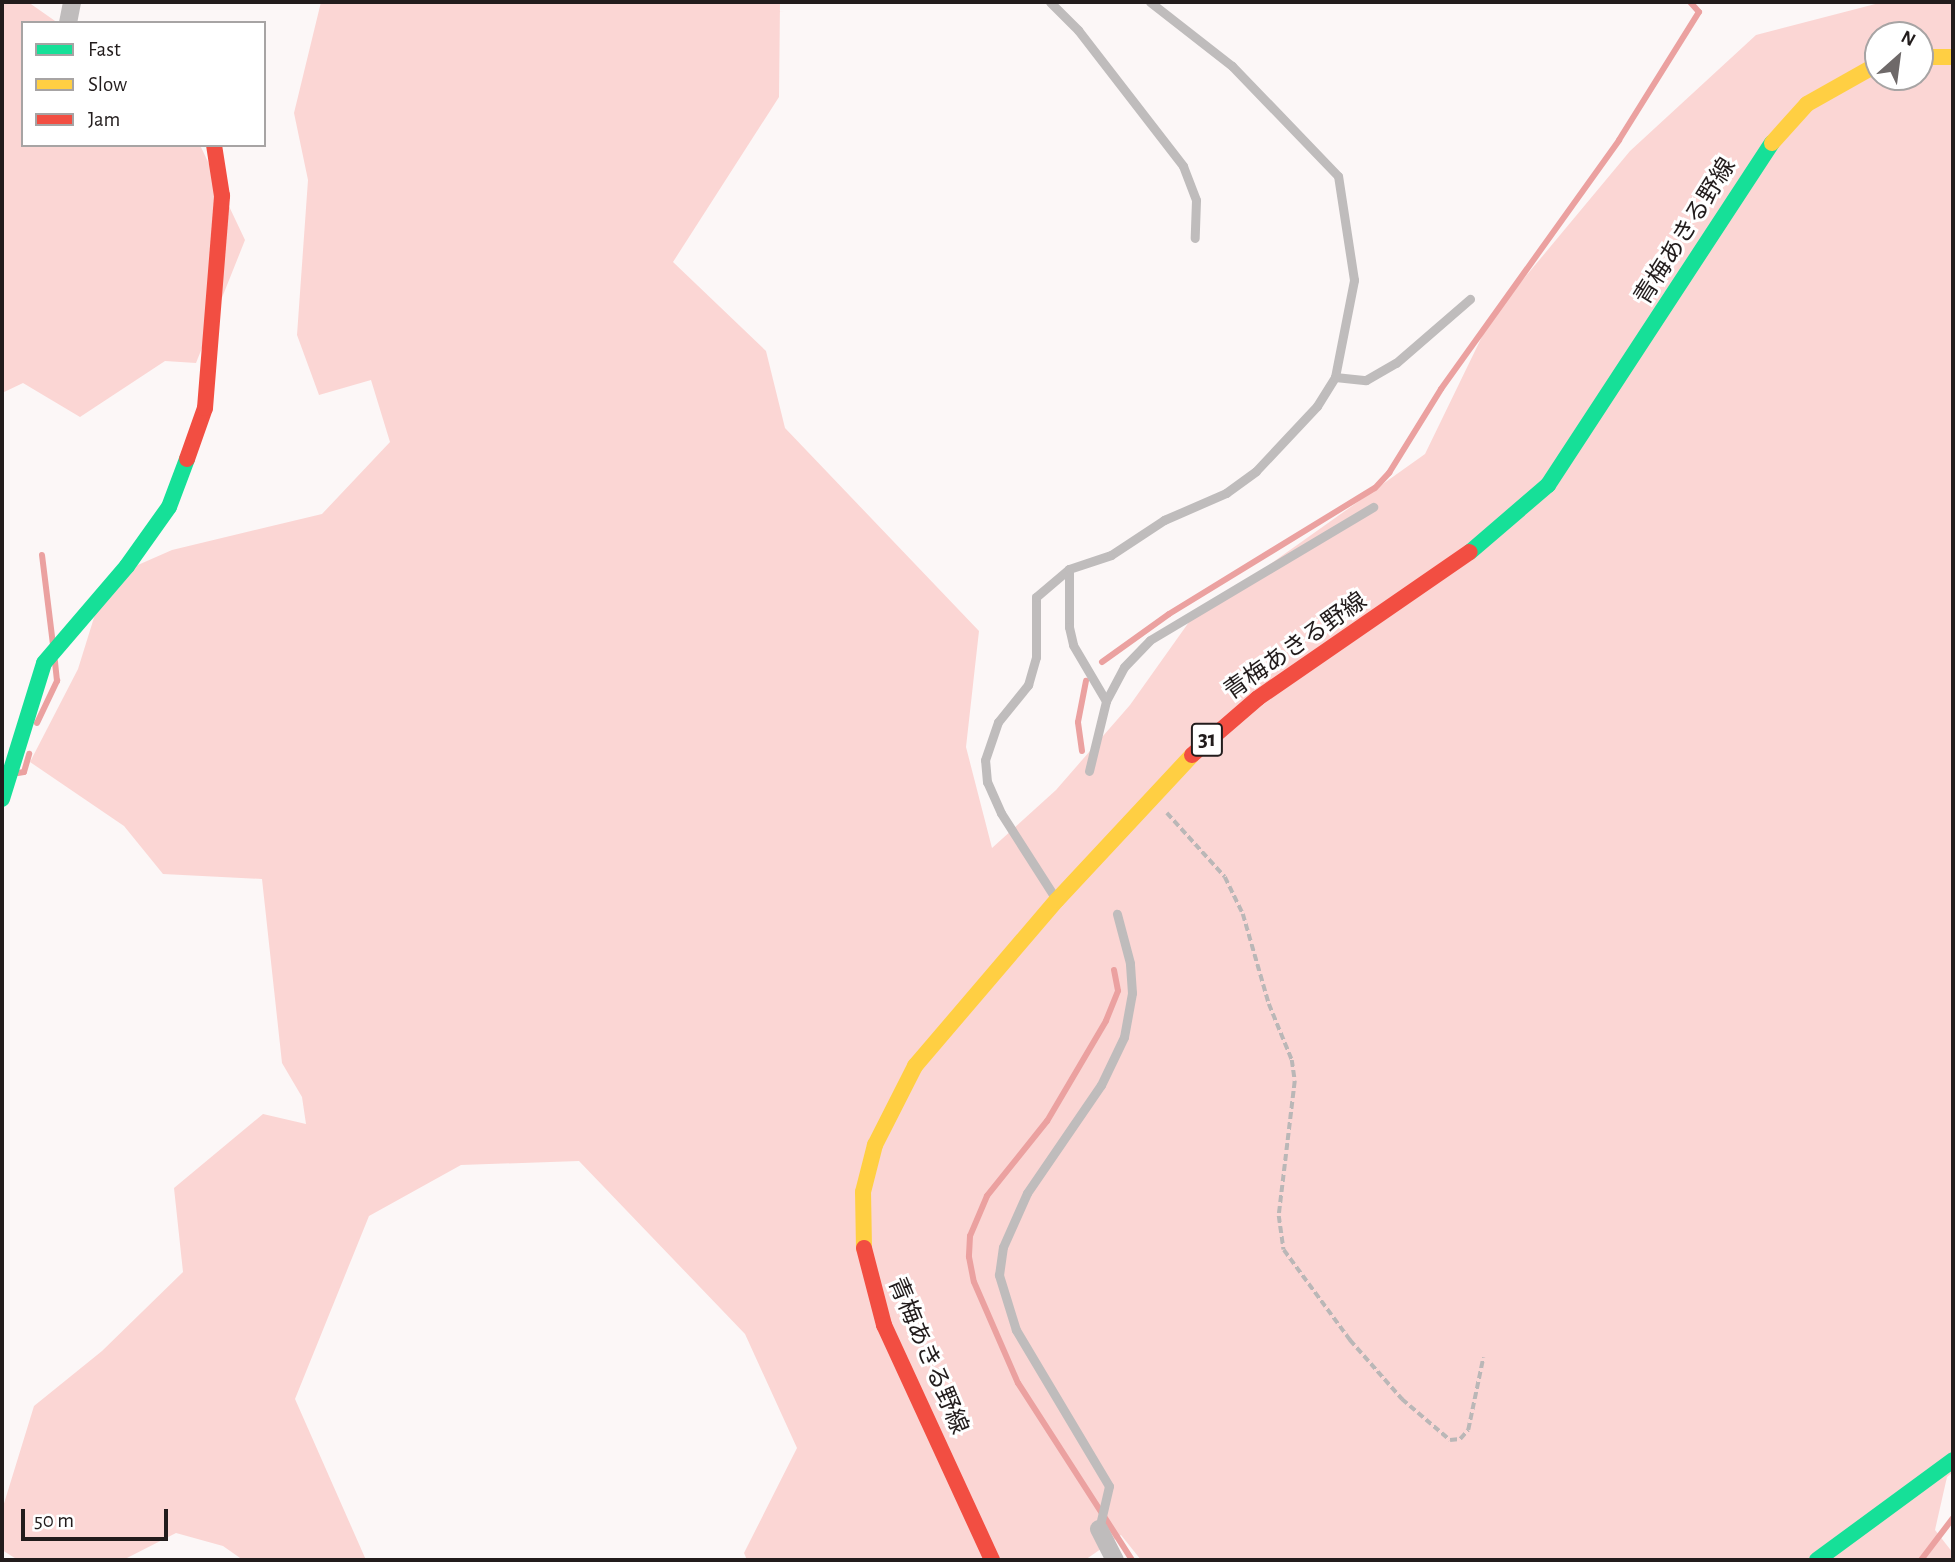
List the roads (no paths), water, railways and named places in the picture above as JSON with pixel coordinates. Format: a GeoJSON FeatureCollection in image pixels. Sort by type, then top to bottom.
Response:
{"type":"FeatureCollection","features":[{"type":"Feature","properties":{"kind":"main road"},"geometry":{"type":"LineString","coordinates":[[1934,57],[1953,57]]}},
{"type":"Feature","properties":{"kind":"main road","name":"青梅あきる野線"},"geometry":{"type":"LineString","coordinates":[[992,1560],[884,1325],[862,1242],[863,1192],[875,1145],[915,1066],[1057,900],[1203,742],[1258,698],[1445,572],[1506,525],[1548,485],[1594,420],[1768,147],[1807,104],[1864,72]]}},
{"type":"Feature","properties":{"kind":"main road"},"geometry":{"type":"LineString","coordinates":[[2,796],[44,663],[62,637],[127,566],[169,507],[205,408],[222,196],[214,147]]}},
{"type":"Feature","properties":{"kind":"main road"},"geometry":{"type":"LineString","coordinates":[[1817,1560],[1953,1460]]}},
{"type":"Feature","properties":{"kind":"street"},"geometry":{"type":"LineString","coordinates":[[68,21],[72,2]]}},
{"type":"Feature","properties":{"kind":"street"},"geometry":{"type":"LineString","coordinates":[[1099,1527],[1115,1560]]}},
{"type":"Feature","properties":{"kind":"lane"},"geometry":{"type":"LineString","coordinates":[[1050,2],[1078,30],[1183,166],[1196,200],[1195,238]]}},
{"type":"Feature","properties":{"kind":"lane"},"geometry":{"type":"LineString","coordinates":[[1057,900],[1001,813],[987,782],[985,760],[998,722],[1031,675],[1036,657],[1036,597],[1069,569],[1111,555],[1164,520],[1226,493],[1285,442],[1335,377],[1354,280],[1338,176],[1232,66],[1150,2]]}},
{"type":"Feature","properties":{"kind":"lane"},"geometry":{"type":"LineString","coordinates":[[1335,377],[1366,380],[1396,363],[1470,299]]}},
{"type":"Feature","properties":{"kind":"lane"},"geometry":{"type":"LineString","coordinates":[[1088,771],[1106,701],[1124,667],[1150,640],[1373,507]]}},
{"type":"Feature","properties":{"kind":"lane"},"geometry":{"type":"LineString","coordinates":[[1069,569],[1069,627],[1073,645],[1106,701]]}},
{"type":"Feature","properties":{"kind":"lane"},"geometry":{"type":"LineString","coordinates":[[1099,1527],[1109,1486],[1016,1330],[999,1275],[1012,1222],[1101,1085],[1124,1037],[1132,993],[1130,963],[1117,914]]}},
{"type":"Feature","properties":{"kind":"waterway"},"geometry":{"type":"LineString","coordinates":[[1102,662],[1169,614],[1375,488],[1389,473],[1441,389],[1619,140],[1699,12],[1690,2]]}},
{"type":"Feature","properties":{"kind":"waterway"},"geometry":{"type":"LineString","coordinates":[[42,555],[53,644]]}},
{"type":"Feature","properties":{"kind":"waterway"},"geometry":{"type":"LineString","coordinates":[[37,723],[57,681],[55,661]]}},
{"type":"Feature","properties":{"kind":"waterway"},"geometry":{"type":"LineString","coordinates":[[1082,751],[1078,722],[1086,681]]}},
{"type":"Feature","properties":{"kind":"waterway"},"geometry":{"type":"LineString","coordinates":[[18,773],[24,772],[29,754]]}},
{"type":"Feature","properties":{"kind":"waterway"},"geometry":{"type":"LineString","coordinates":[[1114,970],[1118,991],[1106,1021],[1047,1121],[987,1196],[970,1236],[969,1257],[974,1282],[1018,1383],[1132,1560]]}},
{"type":"Feature","properties":{"kind":"waterway"},"geometry":{"type":"LineString","coordinates":[[1921,1560],[1953,1518]]}}]}
